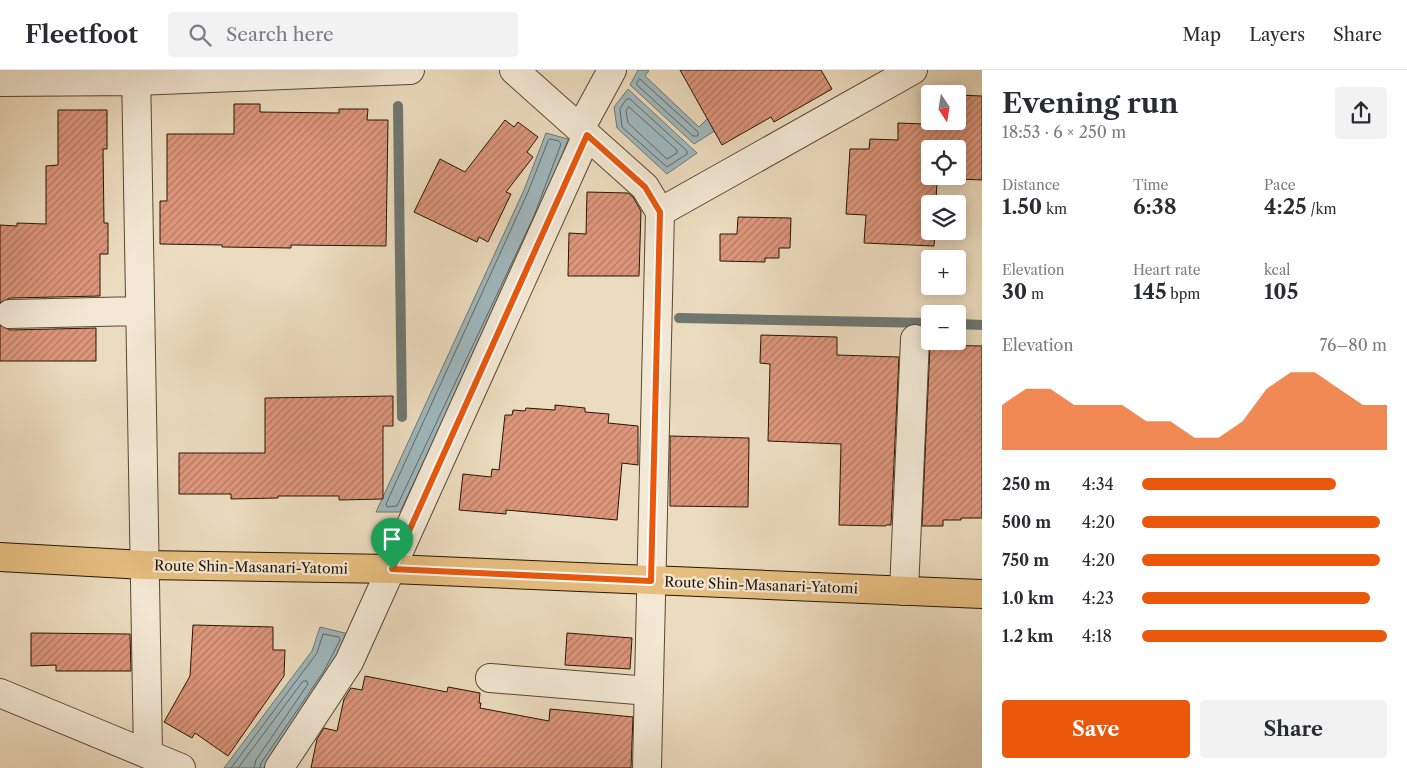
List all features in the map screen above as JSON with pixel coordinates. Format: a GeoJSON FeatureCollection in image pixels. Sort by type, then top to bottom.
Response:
{"type":"FeatureCollection","features":[{"type":"Feature","properties":{"kind":"main road","name":"Route Shin-Masanari-Yatomi"},"geometry":{"type":"LineString","coordinates":[[0,557],[144,565],[392,569],[982,594]]}},
{"type":"Feature","properties":{"kind":"street"},"geometry":{"type":"LineString","coordinates":[[0,82],[136,76],[410,70]]}},
{"type":"Feature","properties":{"kind":"street"},"geometry":{"type":"LineString","coordinates":[[514,70],[645,187],[660,212],[647,768]]}},
{"type":"Feature","properties":{"kind":"street"},"geometry":{"type":"LineString","coordinates":[[279,768],[349,662],[392,569],[612,70]]}},
{"type":"Feature","properties":{"kind":"street"},"geometry":{"type":"LineString","coordinates":[[660,212],[913,70]]}},
{"type":"Feature","properties":{"kind":"street"},"geometry":{"type":"LineString","coordinates":[[136,76],[148,754]]}},
{"type":"Feature","properties":{"kind":"street"},"geometry":{"type":"LineString","coordinates":[[10,314],[139,311]]}},
{"type":"Feature","properties":{"kind":"street"},"geometry":{"type":"LineString","coordinates":[[904,591],[915,338]]}},
{"type":"Feature","properties":{"kind":"street"},"geometry":{"type":"LineString","coordinates":[[490,678],[649,692]]}},
{"type":"Feature","properties":{"kind":"street"},"geometry":{"type":"LineString","coordinates":[[0,694],[181,768]]}},
{"type":"Feature","properties":{"kind":"water"},"geometry":{"type":"Polygon","coordinates":[[[638,70],[649,70],[645,76],[699,127],[709,117],[716,130],[694,144],[630,85],[638,70]]]}},
{"type":"Feature","properties":{"kind":"water"},"geometry":{"type":"Polygon","coordinates":[[[628,89],[697,153],[667,174],[617,128],[614,107],[628,89]]]}},
{"type":"Feature","properties":{"kind":"water"},"geometry":{"type":"Polygon","coordinates":[[[546,133],[568,139],[538,218],[400,512],[376,512],[524,190],[546,133]]]}},
{"type":"Feature","properties":{"kind":"water"},"geometry":{"type":"Polygon","coordinates":[[[320,627],[349,634],[329,673],[264,768],[224,768],[312,651],[320,627]]]}},
{"type":"Feature","properties":{"kind":"building"},"geometry":{"type":"Polygon","coordinates":[[[680,70],[821,70],[832,89],[774,122],[771,117],[722,145],[680,70]]]}},
{"type":"Feature","properties":{"kind":"building"},"geometry":{"type":"Polygon","coordinates":[[[966,95],[982,96],[982,180],[966,179],[966,140],[921,140],[921,185],[937,185],[936,195],[921,195],[921,240],[934,240],[934,246],[864,243],[866,215],[846,214],[850,149],[869,149],[870,139],[898,140],[898,123],[921,124],[921,130],[966,130],[966,95]]]}},
{"type":"Feature","properties":{"kind":"building"},"geometry":{"type":"Polygon","coordinates":[[[234,104],[260,104],[260,112],[339,113],[339,109],[368,109],[367,120],[388,120],[386,246],[291,245],[291,248],[160,244],[160,201],[167,201],[167,134],[234,134],[234,104]]]}},
{"type":"Feature","properties":{"kind":"building"},"geometry":{"type":"Polygon","coordinates":[[[58,110],[107,110],[107,149],[103,149],[104,223],[108,223],[108,254],[100,254],[100,296],[10,298],[0,303],[0,225],[17,226],[17,223],[46,224],[46,166],[58,165],[58,110]]]}},
{"type":"Feature","properties":{"kind":"building"},"geometry":{"type":"Polygon","coordinates":[[[505,120],[514,127],[518,122],[538,137],[527,152],[533,157],[506,192],[511,194],[488,242],[479,237],[477,242],[414,212],[440,159],[465,172],[505,120]]]}},
{"type":"Feature","properties":{"kind":"building"},"geometry":{"type":"Polygon","coordinates":[[[587,192],[628,193],[633,197],[641,211],[639,276],[568,276],[569,233],[586,234],[587,192]]]}},
{"type":"Feature","properties":{"kind":"building"},"geometry":{"type":"Polygon","coordinates":[[[738,217],[791,218],[790,248],[779,248],[779,258],[765,258],[765,262],[720,261],[720,234],[737,234],[738,217]]]}},
{"type":"Feature","properties":{"kind":"building"},"geometry":{"type":"Polygon","coordinates":[[[0,325],[10,330],[96,328],[96,361],[0,361],[0,325]]]}},
{"type":"Feature","properties":{"kind":"building"},"geometry":{"type":"Polygon","coordinates":[[[761,335],[837,337],[837,355],[899,357],[891,525],[839,525],[841,444],[768,441],[770,364],[760,363],[761,335]]]}},
{"type":"Feature","properties":{"kind":"building"},"geometry":{"type":"Polygon","coordinates":[[[966,346],[982,346],[982,518],[943,520],[943,526],[922,526],[930,350],[966,350],[966,346]]]}},
{"type":"Feature","properties":{"kind":"building"},"geometry":{"type":"Polygon","coordinates":[[[393,396],[393,426],[383,426],[383,499],[339,500],[339,496],[278,496],[278,498],[231,499],[231,494],[179,494],[179,453],[265,453],[265,398],[393,396]]]}},
{"type":"Feature","properties":{"kind":"building"},"geometry":{"type":"Polygon","coordinates":[[[555,405],[585,408],[585,412],[609,414],[608,423],[638,426],[638,465],[622,463],[617,520],[506,510],[506,514],[459,510],[463,474],[491,477],[492,469],[499,470],[505,415],[512,415],[513,410],[525,411],[526,408],[555,410],[555,405]]]}},
{"type":"Feature","properties":{"kind":"building"},"geometry":{"type":"Polygon","coordinates":[[[670,436],[749,438],[748,507],[670,506],[670,436]]]}},
{"type":"Feature","properties":{"kind":"building"},"geometry":{"type":"Polygon","coordinates":[[[193,625],[273,627],[273,650],[285,650],[284,676],[228,756],[195,733],[192,738],[164,722],[190,676],[193,625]]]}},
{"type":"Feature","properties":{"kind":"building"},"geometry":{"type":"Polygon","coordinates":[[[31,633],[130,634],[131,671],[56,671],[56,665],[31,666],[31,633]]]}},
{"type":"Feature","properties":{"kind":"building"},"geometry":{"type":"Polygon","coordinates":[[[567,633],[632,638],[630,669],[565,665],[567,633]]]}},
{"type":"Feature","properties":{"kind":"building"},"geometry":{"type":"Polygon","coordinates":[[[365,676],[447,692],[448,687],[480,693],[480,708],[549,721],[550,709],[633,717],[631,768],[311,768],[317,739],[324,728],[337,731],[344,699],[351,688],[362,690],[365,676]]]}},
{"type":"Feature","properties":{"kind":"waterway"},"geometry":{"type":"LineString","coordinates":[[398,106],[402,417]]}},
{"type":"Feature","properties":{"kind":"waterway"},"geometry":{"type":"LineString","coordinates":[[679,318],[921,323]]}},
{"type":"Feature","properties":{"kind":"waterway"},"geometry":{"type":"LineString","coordinates":[[966,324],[982,325]]}},
{"type":"Feature","properties":{"kind":"route"},"geometry":{"type":"LineString","coordinates":[[587,135],[645,187],[660,212],[651,581],[392,569],[587,135]]}}]}
